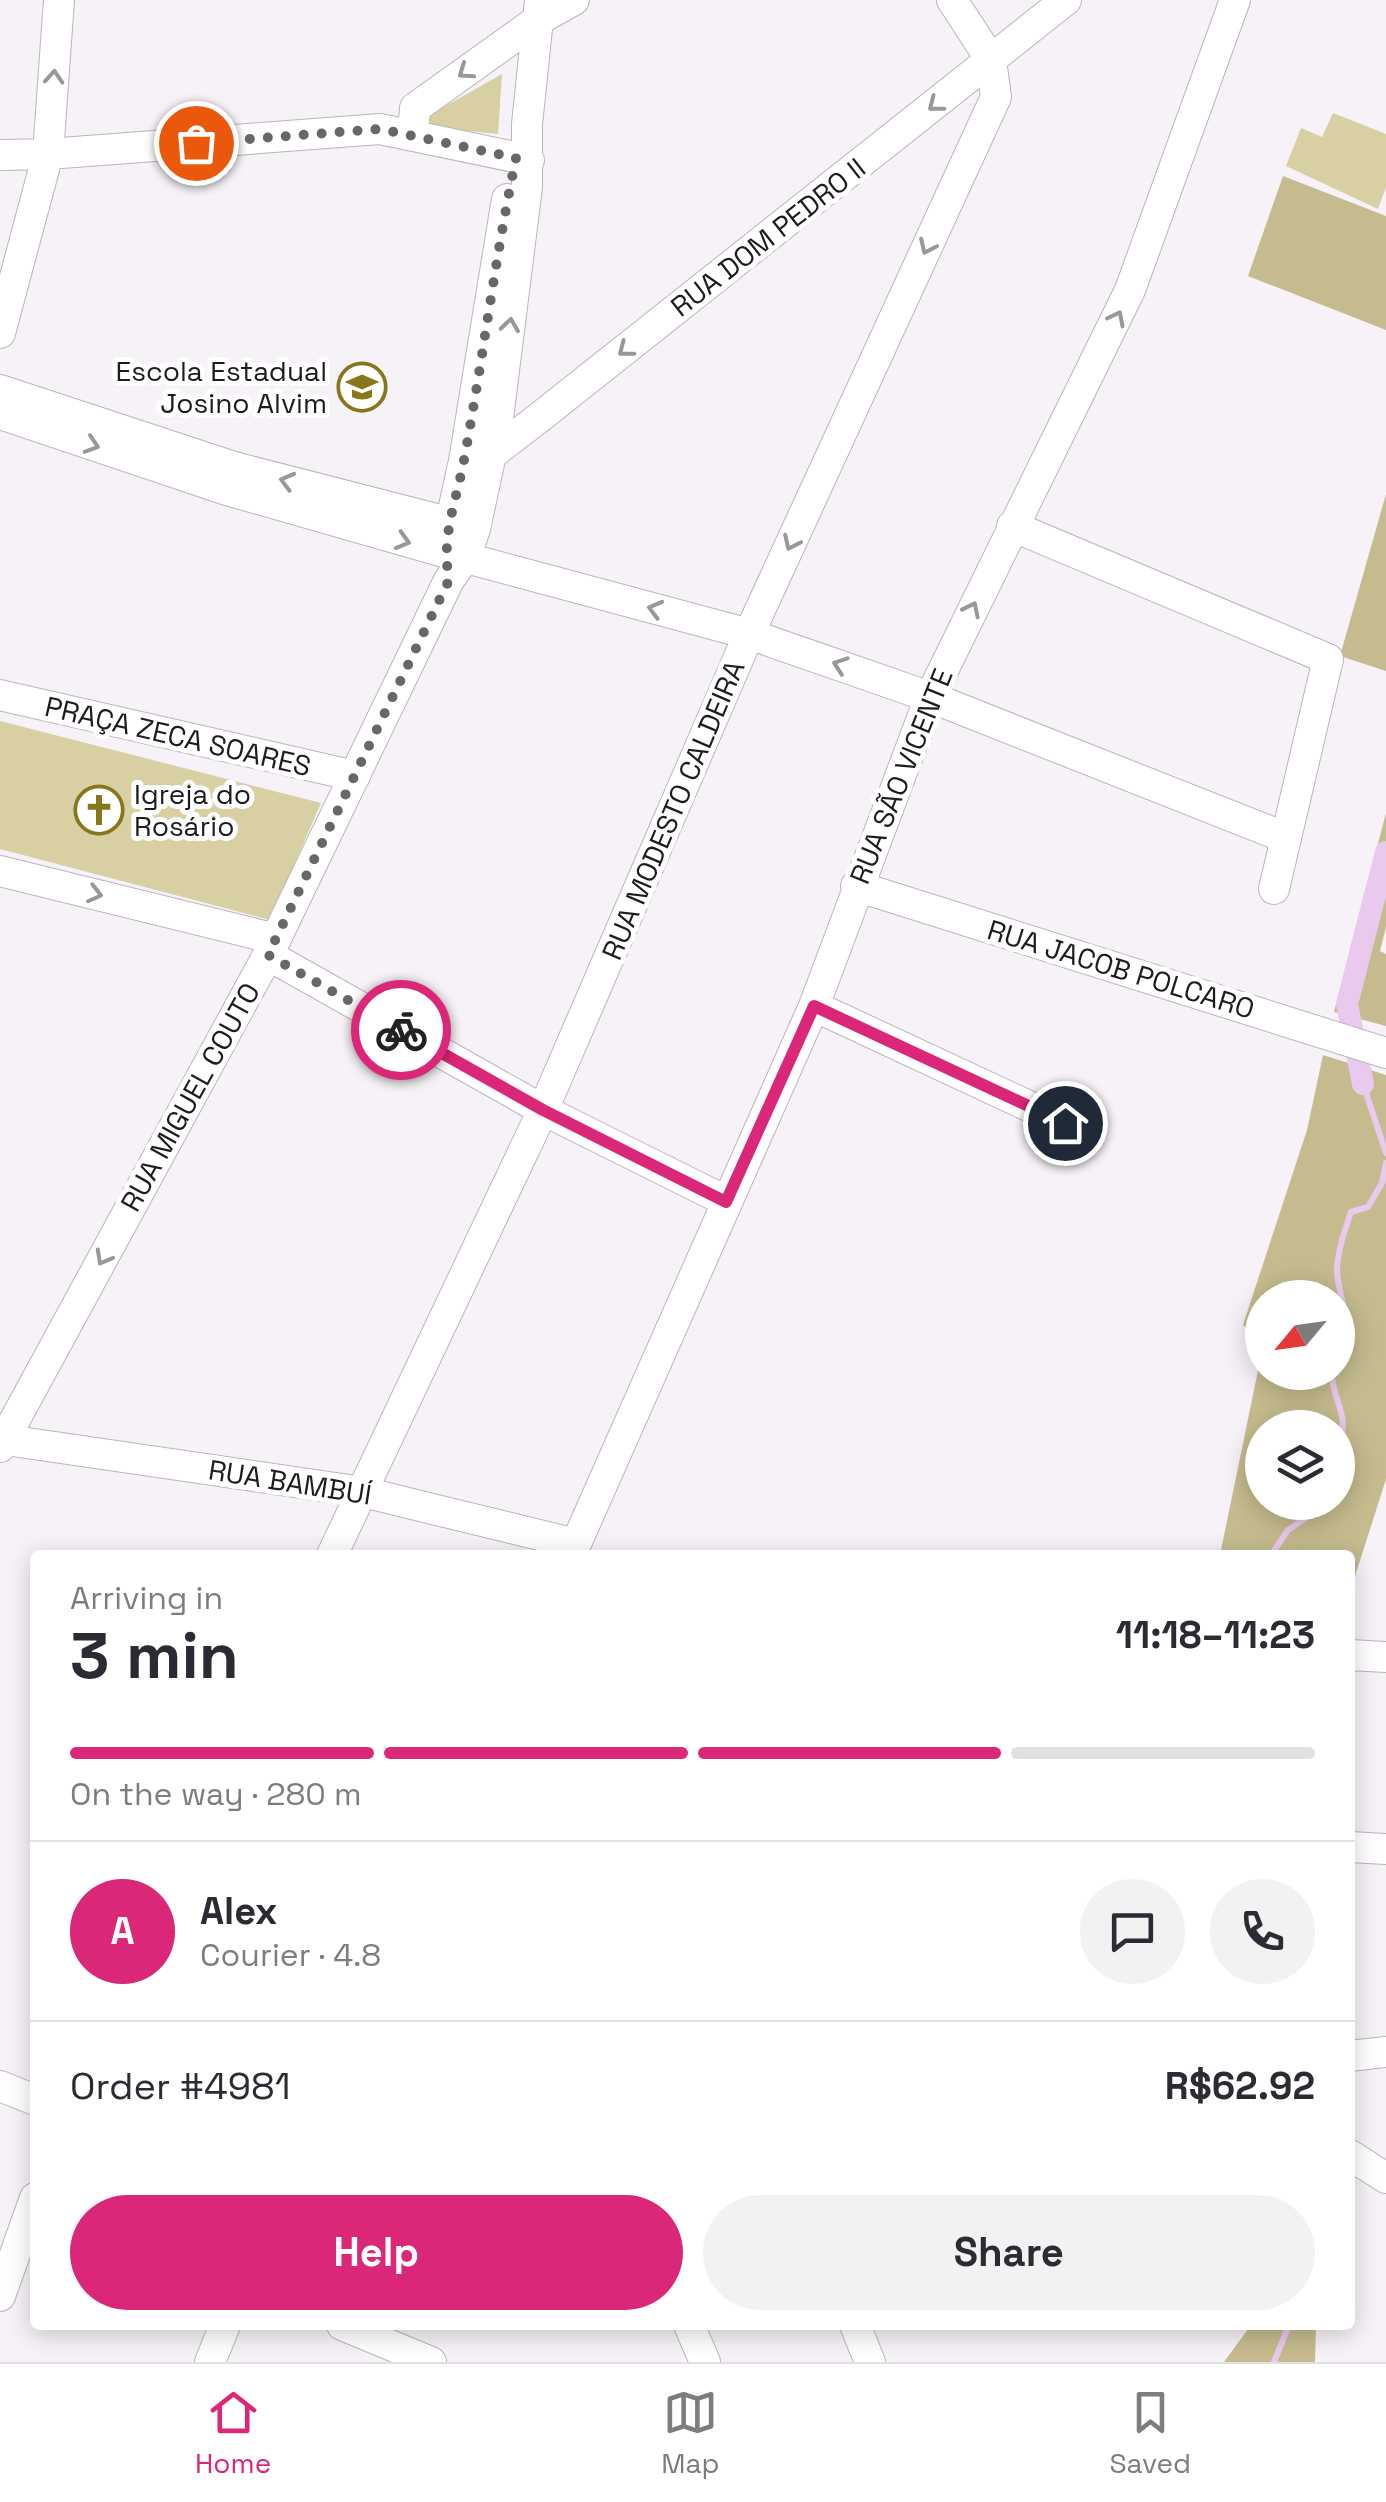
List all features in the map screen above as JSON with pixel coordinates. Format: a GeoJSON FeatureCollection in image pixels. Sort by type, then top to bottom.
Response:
{"type":"FeatureCollection","features":[{"type":"Feature","properties":{"kind":"street"},"geometry":{"type":"LineString","coordinates":[[0,332],[48,154],[59,0]]}},
{"type":"Feature","properties":{"kind":"street"},"geometry":{"type":"LineString","coordinates":[[0,155],[380,129],[414,121],[539,10],[574,0]]}},
{"type":"Feature","properties":{"kind":"street"},"geometry":{"type":"LineString","coordinates":[[952,0],[991,60]]}},
{"type":"Feature","properties":{"kind":"street","name":"RUA DOM PEDRO II"},"geometry":{"type":"LineString","coordinates":[[478,458],[540,417],[1066,0]]}},
{"type":"Feature","properties":{"kind":"street","name":"RUA SÃO VICENTE"},"geometry":{"type":"LineString","coordinates":[[573,1549],[814,1006],[930,697],[1130,290],[1236,0]]}},
{"type":"Feature","properties":{"kind":"street","name":"RUA MIGUEL COUTO"},"geometry":{"type":"LineString","coordinates":[[2,1442],[272,947],[355,776],[456,548],[493,387],[539,10]]}},
{"type":"Feature","properties":{"kind":"street","name":"RUA MODESTO CALDEIRA"},"geometry":{"type":"LineString","coordinates":[[334,1550],[543,1110],[750,634],[996,97],[991,60]]}},
{"type":"Feature","properties":{"kind":"street"},"geometry":{"type":"LineString","coordinates":[[414,121],[522,159]]}},
{"type":"Feature","properties":{"kind":"street"},"geometry":{"type":"LineString","coordinates":[[493,387],[523,410],[540,417]]}},
{"type":"Feature","properties":{"kind":"street"},"geometry":{"type":"LineString","coordinates":[[0,390],[231,478]]}},
{"type":"Feature","properties":{"kind":"street"},"geometry":{"type":"LineString","coordinates":[[0,414],[231,478],[750,634],[930,697],[1284,837]]}},
{"type":"Feature","properties":{"kind":"street"},"geometry":{"type":"LineString","coordinates":[[1012,526],[1328,660],[1274,889]]}},
{"type":"Feature","properties":{"kind":"street","name":"PRAÇA ZECA SOARES"},"geometry":{"type":"LineString","coordinates":[[0,695],[355,776]]}},
{"type":"Feature","properties":{"kind":"street"},"geometry":{"type":"LineString","coordinates":[[0,871],[272,947],[543,1110],[726,1202]]}},
{"type":"Feature","properties":{"kind":"street","name":"RUA JACOB POLCARO"},"geometry":{"type":"LineString","coordinates":[[856,886],[1386,1052]]}},
{"type":"Feature","properties":{"kind":"street"},"geometry":{"type":"LineString","coordinates":[[814,1006],[1065,1123]]}},
{"type":"Feature","properties":{"kind":"street","name":"RUA BAMBUÍ"},"geometry":{"type":"LineString","coordinates":[[2,1442],[363,1492],[573,1549]]}},
{"type":"Feature","properties":{"kind":"street"},"geometry":{"type":"LineString","coordinates":[[1355,1655],[1386,1657]]}},
{"type":"Feature","properties":{"kind":"street"},"geometry":{"type":"LineString","coordinates":[[1355,1847],[1386,1849]]}},
{"type":"Feature","properties":{"kind":"street"},"geometry":{"type":"LineString","coordinates":[[1355,2055],[1386,2052]]}},
{"type":"Feature","properties":{"kind":"street"},"geometry":{"type":"LineString","coordinates":[[0,2086],[30,2098]]}},
{"type":"Feature","properties":{"kind":"street"},"geometry":{"type":"LineString","coordinates":[[1355,2158],[1386,2178]]}},
{"type":"Feature","properties":{"kind":"street"},"geometry":{"type":"LineString","coordinates":[[0,2296],[30,2212]]}},
{"type":"Feature","properties":{"kind":"street"},"geometry":{"type":"LineString","coordinates":[[210,2362],[223,2330]]}},
{"type":"Feature","properties":{"kind":"street"},"geometry":{"type":"LineString","coordinates":[[354,2330],[431,2362]]}},
{"type":"Feature","properties":{"kind":"street"},"geometry":{"type":"LineString","coordinates":[[692,2330],[705,2362]]}},
{"type":"Feature","properties":{"kind":"street"},"geometry":{"type":"LineString","coordinates":[[857,2330],[870,2362]]}},
{"type":"Feature","properties":{"kind":"shaded area"},"geometry":{"type":"Polygon","coordinates":[[[502,74],[498,134],[426,127],[426,117],[502,74]]]}},
{"type":"Feature","properties":{"kind":"shaded area"},"geometry":{"type":"Polygon","coordinates":[[[1333,113],[1386,134],[1386,187],[1378,209],[1286,166],[1301,128],[1322,137],[1333,113]]]}},
{"type":"Feature","properties":{"kind":"shaded area"},"geometry":{"type":"Polygon","coordinates":[[[1283,176],[1386,216],[1386,330],[1248,276],[1283,176]]]}},
{"type":"Feature","properties":{"kind":"shaded area"},"geometry":{"type":"Polygon","coordinates":[[[1386,494],[1386,671],[1340,656],[1386,494]]]}},
{"type":"Feature","properties":{"kind":"shaded area"},"geometry":{"type":"Polygon","coordinates":[[[0,721],[321,803],[270,920],[0,849],[0,721]]]}},
{"type":"Feature","properties":{"kind":"shaded area"},"geometry":{"type":"Polygon","coordinates":[[[1386,813],[1386,927],[1380,951],[1386,954],[1386,1026],[1334,1012],[1386,813]]]}},
{"type":"Feature","properties":{"kind":"shaded area"},"geometry":{"type":"Polygon","coordinates":[[[1323,1055],[1386,1075],[1386,1479],[1355,1576],[1355,1550],[1221,1550],[1245,1434],[1245,1520],[1355,1520],[1355,1410],[1250,1410],[1254,1390],[1355,1390],[1355,1280],[1258,1280],[1307,1130],[1323,1055]]]}},
{"type":"Feature","properties":{"kind":"shaded area"},"geometry":{"type":"Polygon","coordinates":[[[1247,2330],[1316,2330],[1315,2362],[1224,2362],[1247,2330]]]}},
{"type":"Feature","properties":{"kind":"waterway"},"geometry":{"type":"LineString","coordinates":[[1363,1084],[1347,1004],[1386,852]]}},
{"type":"Feature","properties":{"kind":"waterway"},"geometry":{"type":"LineString","coordinates":[[1363,1084],[1386,1153]]}},
{"type":"Feature","properties":{"kind":"waterway"},"geometry":{"type":"LineString","coordinates":[[1338,1280],[1340,1247],[1351,1212],[1368,1207],[1382,1183],[1386,1163]]}},
{"type":"Feature","properties":{"kind":"waterway"},"geometry":{"type":"LineString","coordinates":[[1335,1390],[1340,1410]]}},
{"type":"Feature","properties":{"kind":"waterway"},"geometry":{"type":"LineString","coordinates":[[1274,1550],[1288,1530],[1303,1520]]}},
{"type":"Feature","properties":{"kind":"waterway"},"geometry":{"type":"LineString","coordinates":[[1274,2362],[1287,2330]]}},
{"type":"Feature","properties":{"kind":"way so far"},"geometry":{"type":"LineString","coordinates":[[196,143],[380,129],[516,158],[464,461],[444,552],[449,580],[268,955],[401,1030]]}},
{"type":"Feature","properties":{"kind":"place","name":"Escola Estadual Josino Alvim"},"geometry":{"type":"Point","coordinates":[362,387]}},
{"type":"Feature","properties":{"kind":"place","name":"Igreja do Rosário"},"geometry":{"type":"Point","coordinates":[99,810]}},
{"type":"Feature","properties":{"kind":"route"},"geometry":{"type":"LineString","coordinates":[[401,1030],[543,1110],[726,1202],[814,1006],[1065,1123]]}}]}
